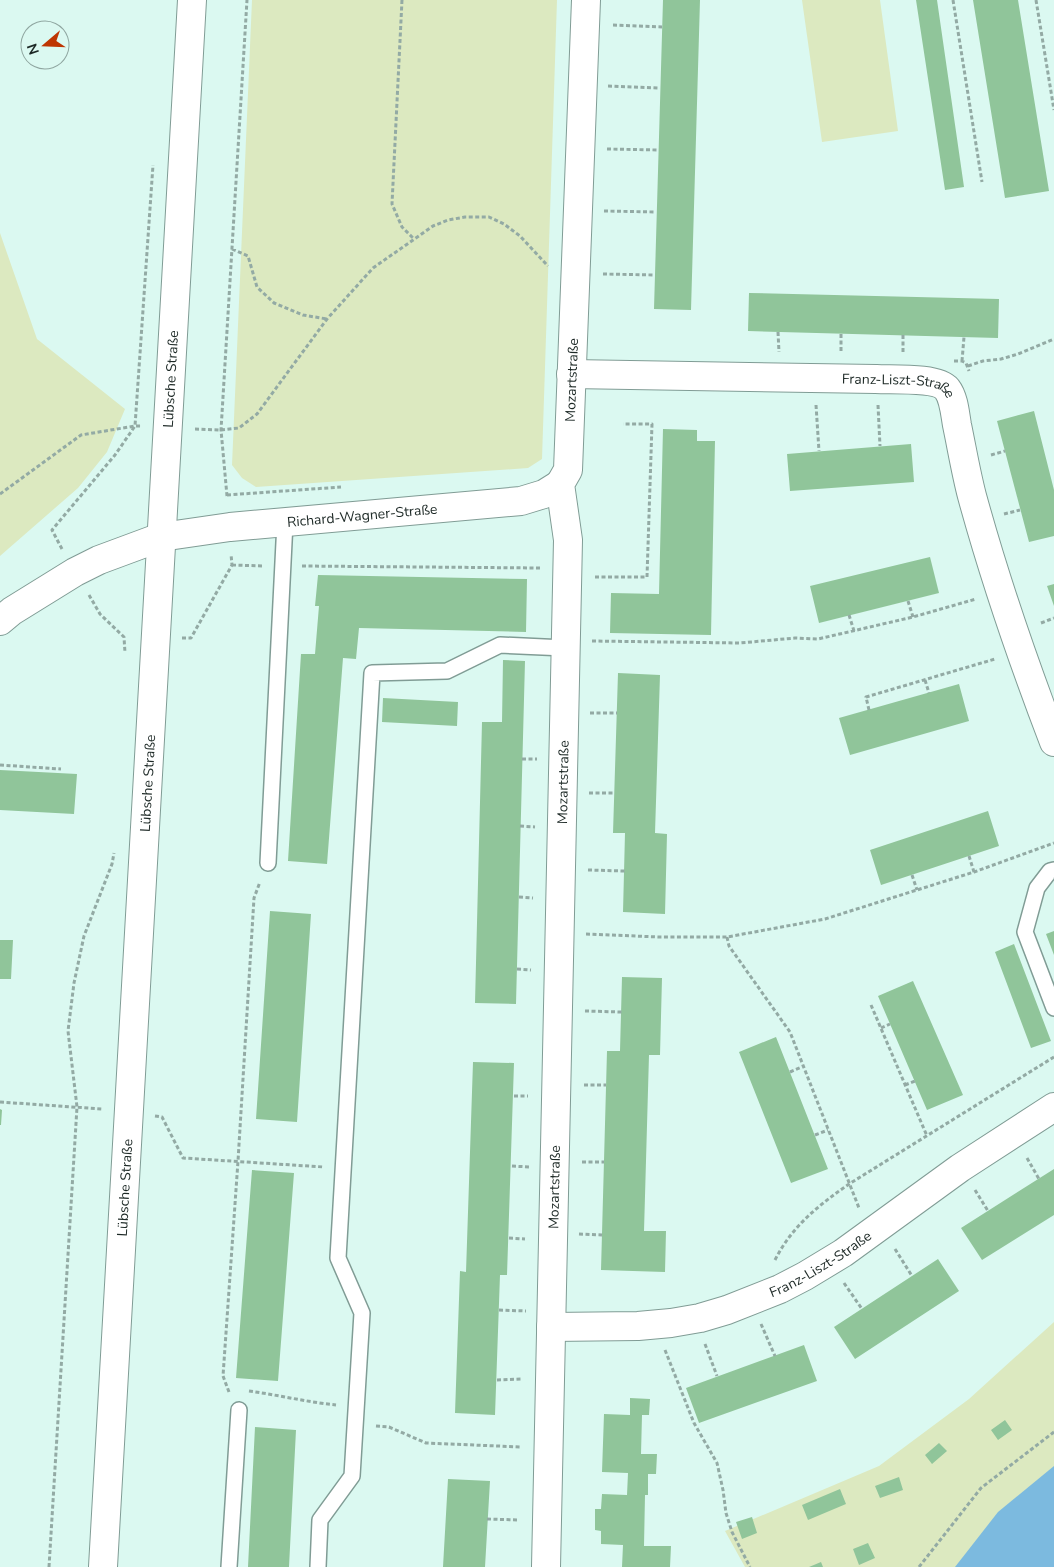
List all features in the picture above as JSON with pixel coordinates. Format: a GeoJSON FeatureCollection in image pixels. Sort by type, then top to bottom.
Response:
{"type":"FeatureCollection","features":[{"type":"Feature","properties":{"kind":"street","name":"Lübsche Straße"},"geometry":{"type":"LineString","coordinates":[[102,1567],[192,0]]}},
{"type":"Feature","properties":{"kind":"street","name":"Mozartstraße"},"geometry":{"type":"LineString","coordinates":[[546,1567],[541,1319],[568,540],[560,484],[568,470],[586,0]]}},
{"type":"Feature","properties":{"kind":"street","name":"Franz-Liszt-Straße"},"geometry":{"type":"LineString","coordinates":[[571,374],[814,377],[939,383],[946,389],[954,410],[972,494],[1000,592],[1054,742]]}},
{"type":"Feature","properties":{"kind":"street","name":"Richard-Wagner-Straße"},"geometry":{"type":"LineString","coordinates":[[0,621],[12,611],[75,572],[99,560],[161,537],[230,527],[521,501],[544,494],[560,484]]}},
{"type":"Feature","properties":{"kind":"street","name":"Franz-Liszt-Straße"},"geometry":{"type":"LineString","coordinates":[[541,1319],[638,1326],[671,1323],[700,1318],[728,1310],[758,1306],[780,1288],[881,1239],[960,1168],[1054,1107]]}},
{"type":"Feature","properties":{"kind":"lane"},"geometry":{"type":"LineString","coordinates":[[268,863],[285,522]]}},
{"type":"Feature","properties":{"kind":"lane"},"geometry":{"type":"LineString","coordinates":[[318,1567],[320,1520],[352,1476],[356,1425],[362,1313],[338,1258],[372,673],[447,672],[500,645],[565,648]]}},
{"type":"Feature","properties":{"kind":"lane"},"geometry":{"type":"LineString","coordinates":[[1054,870],[1050,871],[1037,888],[1025,932],[1054,1008]]}},
{"type":"Feature","properties":{"kind":"lane"},"geometry":{"type":"LineString","coordinates":[[229,1567],[239,1410]]}},
{"type":"Feature","properties":{"kind":"path"},"geometry":{"type":"LineString","coordinates":[[221,430],[247,0]]}},
{"type":"Feature","properties":{"kind":"path"},"geometry":{"type":"LineString","coordinates":[[402,0],[392,204],[402,227],[414,239]]}},
{"type":"Feature","properties":{"kind":"path"},"geometry":{"type":"LineString","coordinates":[[953,0],[982,182]]}},
{"type":"Feature","properties":{"kind":"path"},"geometry":{"type":"LineString","coordinates":[[1036,0],[1054,110]]}},
{"type":"Feature","properties":{"kind":"path"},"geometry":{"type":"LineString","coordinates":[[612,25],[662,27]]}},
{"type":"Feature","properties":{"kind":"path"},"geometry":{"type":"LineString","coordinates":[[600,86],[660,88]]}},
{"type":"Feature","properties":{"kind":"path"},"geometry":{"type":"LineString","coordinates":[[598,149],[658,150]]}},
{"type":"Feature","properties":{"kind":"path"},"geometry":{"type":"LineString","coordinates":[[596,210],[656,212]]}},
{"type":"Feature","properties":{"kind":"path"},"geometry":{"type":"LineString","coordinates":[[0,494],[81,434],[135,426],[221,430],[239,428],[257,414],[327,319],[372,268],[433,226],[448,220],[489,217],[504,224],[520,236],[549,267]]}},
{"type":"Feature","properties":{"kind":"path"},"geometry":{"type":"LineString","coordinates":[[232,249],[248,256],[257,288],[274,304],[303,315],[327,319]]}},
{"type":"Feature","properties":{"kind":"path"},"geometry":{"type":"LineString","coordinates":[[594,274],[655,275]]}},
{"type":"Feature","properties":{"kind":"path"},"geometry":{"type":"LineString","coordinates":[[778,332],[779,357]]}},
{"type":"Feature","properties":{"kind":"path"},"geometry":{"type":"LineString","coordinates":[[840,334],[841,359]]}},
{"type":"Feature","properties":{"kind":"path"},"geometry":{"type":"LineString","coordinates":[[903,335],[903,361]]}},
{"type":"Feature","properties":{"kind":"path"},"geometry":{"type":"LineString","coordinates":[[962,361],[964,337]]}},
{"type":"Feature","properties":{"kind":"path"},"geometry":{"type":"LineString","coordinates":[[968,366],[1018,354],[1054,340]]}},
{"type":"Feature","properties":{"kind":"path"},"geometry":{"type":"LineString","coordinates":[[952,361],[966,362],[969,375]]}},
{"type":"Feature","properties":{"kind":"path"},"geometry":{"type":"LineString","coordinates":[[814,377],[818,451]]}},
{"type":"Feature","properties":{"kind":"path"},"geometry":{"type":"LineString","coordinates":[[876,379],[880,446]]}},
{"type":"Feature","properties":{"kind":"path"},"geometry":{"type":"LineString","coordinates":[[593,577],[647,577],[652,424],[622,424]]}},
{"type":"Feature","properties":{"kind":"path"},"geometry":{"type":"LineString","coordinates":[[984,456],[1005,451]]}},
{"type":"Feature","properties":{"kind":"path"},"geometry":{"type":"LineString","coordinates":[[227,495],[349,487]]}},
{"type":"Feature","properties":{"kind":"path"},"geometry":{"type":"LineString","coordinates":[[1000,515],[1020,510]]}},
{"type":"Feature","properties":{"kind":"path"},"geometry":{"type":"LineString","coordinates":[[232,565],[567,568]]}},
{"type":"Feature","properties":{"kind":"path"},"geometry":{"type":"LineString","coordinates":[[592,641],[740,643],[795,638],[818,639],[913,617],[1000,592]]}},
{"type":"Feature","properties":{"kind":"path"},"geometry":{"type":"LineString","coordinates":[[908,601],[913,617]]}},
{"type":"Feature","properties":{"kind":"path"},"geometry":{"type":"LineString","coordinates":[[849,615],[854,631]]}},
{"type":"Feature","properties":{"kind":"path"},"geometry":{"type":"LineString","coordinates":[[1035,625],[1054,618]]}},
{"type":"Feature","properties":{"kind":"path"},"geometry":{"type":"LineString","coordinates":[[124,637],[126,656]]}},
{"type":"Feature","properties":{"kind":"path"},"geometry":{"type":"LineString","coordinates":[[869,710],[866,697],[1020,651]]}},
{"type":"Feature","properties":{"kind":"path"},"geometry":{"type":"LineString","coordinates":[[925,680],[928,693]]}},
{"type":"Feature","properties":{"kind":"path"},"geometry":{"type":"LineString","coordinates":[[589,712],[617,713]]}},
{"type":"Feature","properties":{"kind":"path"},"geometry":{"type":"LineString","coordinates":[[0,765],[61,769]]}},
{"type":"Feature","properties":{"kind":"path"},"geometry":{"type":"LineString","coordinates":[[587,793],[614,793]]}},
{"type":"Feature","properties":{"kind":"path"},"geometry":{"type":"LineString","coordinates":[[520,826],[543,827]]}},
{"type":"Feature","properties":{"kind":"path"},"geometry":{"type":"LineString","coordinates":[[583,934],[728,937],[825,919],[974,872],[1054,843]]}},
{"type":"Feature","properties":{"kind":"path"},"geometry":{"type":"LineString","coordinates":[[50,1567],[77,1106],[68,1031],[74,983],[84,936],[112,864],[116,848]]}},
{"type":"Feature","properties":{"kind":"path"},"geometry":{"type":"LineString","coordinates":[[969,856],[974,872]]}},
{"type":"Feature","properties":{"kind":"path"},"geometry":{"type":"LineString","coordinates":[[239,1410],[222,1376],[238,1161],[254,898],[268,863]]}},
{"type":"Feature","properties":{"kind":"path"},"geometry":{"type":"LineString","coordinates":[[585,870],[625,871]]}},
{"type":"Feature","properties":{"kind":"path"},"geometry":{"type":"LineString","coordinates":[[912,875],[917,890]]}},
{"type":"Feature","properties":{"kind":"path"},"geometry":{"type":"LineString","coordinates":[[519,897],[534,898]]}},
{"type":"Feature","properties":{"kind":"path"},"geometry":{"type":"LineString","coordinates":[[728,937],[730,946],[790,1032],[849,1184],[881,1239],[912,1276]]}},
{"type":"Feature","properties":{"kind":"path"},"geometry":{"type":"LineString","coordinates":[[517,969],[532,970]]}},
{"type":"Feature","properties":{"kind":"path"},"geometry":{"type":"LineString","coordinates":[[871,1005],[927,1136]]}},
{"type":"Feature","properties":{"kind":"path"},"geometry":{"type":"LineString","coordinates":[[582,1011],[622,1012]]}},
{"type":"Feature","properties":{"kind":"path"},"geometry":{"type":"LineString","coordinates":[[881,1028],[890,1024]]}},
{"type":"Feature","properties":{"kind":"path"},"geometry":{"type":"LineString","coordinates":[[775,1356],[758,1306],[776,1257],[786,1240],[800,1223],[820,1204],[849,1184],[1054,1057]]}},
{"type":"Feature","properties":{"kind":"path"},"geometry":{"type":"LineString","coordinates":[[790,1072],[804,1066]]}},
{"type":"Feature","properties":{"kind":"path"},"geometry":{"type":"LineString","coordinates":[[905,1085],[915,1081]]}},
{"type":"Feature","properties":{"kind":"path"},"geometry":{"type":"LineString","coordinates":[[580,1085],[606,1085]]}},
{"type":"Feature","properties":{"kind":"path"},"geometry":{"type":"LineString","coordinates":[[514,1096],[530,1096]]}},
{"type":"Feature","properties":{"kind":"path"},"geometry":{"type":"LineString","coordinates":[[0,1102],[77,1106],[162,1117],[183,1158],[343,1168]]}},
{"type":"Feature","properties":{"kind":"path"},"geometry":{"type":"LineString","coordinates":[[815,1135],[828,1130]]}},
{"type":"Feature","properties":{"kind":"path"},"geometry":{"type":"LineString","coordinates":[[1023,1152],[1039,1179]]}},
{"type":"Feature","properties":{"kind":"path"},"geometry":{"type":"LineString","coordinates":[[577,1162],[604,1162]]}},
{"type":"Feature","properties":{"kind":"path"},"geometry":{"type":"LineString","coordinates":[[512,1166],[535,1167]]}},
{"type":"Feature","properties":{"kind":"path"},"geometry":{"type":"LineString","coordinates":[[972,1186],[988,1211]]}},
{"type":"Feature","properties":{"kind":"path"},"geometry":{"type":"LineString","coordinates":[[575,1234],[602,1235]]}},
{"type":"Feature","properties":{"kind":"path"},"geometry":{"type":"LineString","coordinates":[[508,1238],[533,1240]]}},
{"type":"Feature","properties":{"kind":"path"},"geometry":{"type":"LineString","coordinates":[[840,1277],[862,1309]]}},
{"type":"Feature","properties":{"kind":"path"},"geometry":{"type":"LineString","coordinates":[[499,1310],[541,1319]]}},
{"type":"Feature","properties":{"kind":"path"},"geometry":{"type":"LineString","coordinates":[[704,1343],[717,1376]]}},
{"type":"Feature","properties":{"kind":"path"},"geometry":{"type":"LineString","coordinates":[[665,1350],[694,1423],[717,1463],[724,1490],[726,1513],[732,1532],[750,1567]]}},
{"type":"Feature","properties":{"kind":"path"},"geometry":{"type":"LineString","coordinates":[[497,1380],[529,1380]]}},
{"type":"Feature","properties":{"kind":"path"},"geometry":{"type":"LineString","coordinates":[[227,1388],[236,1389]]}},
{"type":"Feature","properties":{"kind":"path"},"geometry":{"type":"LineString","coordinates":[[245,1390],[280,1395],[313,1403],[357,1407]]}},
{"type":"Feature","properties":{"kind":"path"},"geometry":{"type":"LineString","coordinates":[[356,1425],[389,1427],[426,1443],[527,1447]]}},
{"type":"Feature","properties":{"kind":"path"},"geometry":{"type":"LineString","coordinates":[[919,1567],[981,1488],[1054,1432]]}},
{"type":"Feature","properties":{"kind":"path"},"geometry":{"type":"LineString","coordinates":[[488,1519],[525,1520]]}},
{"type":"Feature","properties":{"kind":"green space"},"geometry":{"type":"Polygon","coordinates":[[[252,0],[557,0],[542,459],[528,468],[256,487],[242,478],[232,465],[252,0]]]}},
{"type":"Feature","properties":{"kind":"green space"},"geometry":{"type":"Polygon","coordinates":[[[802,0],[880,0],[898,131],[822,142],[802,0]]]}},
{"type":"Feature","properties":{"kind":"green space"},"geometry":{"type":"Polygon","coordinates":[[[0,233],[37,339],[125,409],[107,452],[78,488],[0,556],[0,233]]]}},
{"type":"Feature","properties":{"kind":"green space"},"geometry":{"type":"Polygon","coordinates":[[[1054,1322],[1054,1567],[745,1567],[725,1531],[879,1466],[969,1399],[1054,1322]]]}},
{"type":"Feature","properties":{"kind":"water"},"geometry":{"type":"Polygon","coordinates":[[[1054,1466],[1054,1567],[955,1567],[998,1512],[1054,1466]]]}},
{"type":"Feature","properties":{"kind":"building"},"geometry":{"type":"Polygon","coordinates":[[[663,0],[700,0],[691,310],[654,309],[663,0]]]}},
{"type":"Feature","properties":{"kind":"building"},"geometry":{"type":"Polygon","coordinates":[[[916,0],[937,0],[964,187],[945,190],[916,0]]]}},
{"type":"Feature","properties":{"kind":"building"},"geometry":{"type":"Polygon","coordinates":[[[973,0],[1018,0],[1049,191],[1005,198],[973,0]]]}},
{"type":"Feature","properties":{"kind":"building"},"geometry":{"type":"Polygon","coordinates":[[[749,293],[999,299],[998,338],[748,331],[749,293]]]}},
{"type":"Feature","properties":{"kind":"building"},"geometry":{"type":"Polygon","coordinates":[[[1034,411],[1054,490],[1054,536],[1029,542],[997,421],[1034,411]]]}},
{"type":"Feature","properties":{"kind":"building"},"geometry":{"type":"Polygon","coordinates":[[[663,429],[697,430],[697,441],[715,441],[711,635],[610,633],[611,593],[659,594],[663,429]]]}},
{"type":"Feature","properties":{"kind":"building"},"geometry":{"type":"Polygon","coordinates":[[[911,444],[914,482],[790,491],[787,454],[911,444]]]}},
{"type":"Feature","properties":{"kind":"building"},"geometry":{"type":"Polygon","coordinates":[[[930,557],[939,593],[819,623],[810,586],[930,557]]]}},
{"type":"Feature","properties":{"kind":"building"},"geometry":{"type":"Polygon","coordinates":[[[318,575],[527,579],[526,632],[359,628],[356,659],[343,658],[327,864],[288,861],[301,654],[315,654],[319,606],[315,606],[318,575]]]}},
{"type":"Feature","properties":{"kind":"building"},"geometry":{"type":"Polygon","coordinates":[[[1054,584],[1054,606],[1047,586],[1054,584]]]}},
{"type":"Feature","properties":{"kind":"building"},"geometry":{"type":"Polygon","coordinates":[[[503,660],[525,661],[516,1004],[475,1003],[482,722],[502,722],[503,660]]]}},
{"type":"Feature","properties":{"kind":"building"},"geometry":{"type":"Polygon","coordinates":[[[618,673],[660,675],[655,833],[667,834],[665,914],[623,912],[625,833],[613,833],[618,673]]]}},
{"type":"Feature","properties":{"kind":"building"},"geometry":{"type":"Polygon","coordinates":[[[959,684],[969,721],[850,755],[839,718],[959,684]]]}},
{"type":"Feature","properties":{"kind":"building"},"geometry":{"type":"Polygon","coordinates":[[[383,698],[458,702],[457,726],[382,722],[383,698]]]}},
{"type":"Feature","properties":{"kind":"building"},"geometry":{"type":"Polygon","coordinates":[[[0,770],[77,774],[74,814],[0,810],[0,770]]]}},
{"type":"Feature","properties":{"kind":"building"},"geometry":{"type":"Polygon","coordinates":[[[988,811],[999,846],[881,885],[870,850],[988,811]]]}},
{"type":"Feature","properties":{"kind":"building"},"geometry":{"type":"Polygon","coordinates":[[[270,911],[311,914],[297,1122],[256,1119],[270,911]]]}},
{"type":"Feature","properties":{"kind":"building"},"geometry":{"type":"Polygon","coordinates":[[[1054,931],[1054,955],[1046,934],[1054,931]]]}},
{"type":"Feature","properties":{"kind":"building"},"geometry":{"type":"Polygon","coordinates":[[[0,940],[13,940],[11,979],[0,979],[0,940]]]}},
{"type":"Feature","properties":{"kind":"building"},"geometry":{"type":"Polygon","coordinates":[[[1014,944],[1051,1041],[1031,1048],[995,952],[1014,944]]]}},
{"type":"Feature","properties":{"kind":"building"},"geometry":{"type":"Polygon","coordinates":[[[622,977],[662,978],[660,1055],[649,1055],[644,1231],[666,1231],[665,1272],[601,1270],[607,1051],[620,1051],[622,977]]]}},
{"type":"Feature","properties":{"kind":"building"},"geometry":{"type":"Polygon","coordinates":[[[913,981],[963,1095],[927,1110],[878,996],[913,981]]]}},
{"type":"Feature","properties":{"kind":"building"},"geometry":{"type":"Polygon","coordinates":[[[776,1037],[828,1169],[791,1183],[739,1052],[776,1037]]]}},
{"type":"Feature","properties":{"kind":"building"},"geometry":{"type":"Polygon","coordinates":[[[473,1062],[514,1063],[507,1275],[500,1275],[495,1415],[455,1413],[460,1271],[466,1272],[473,1062]]]}},
{"type":"Feature","properties":{"kind":"building"},"geometry":{"type":"Polygon","coordinates":[[[0,1109],[2,1110],[1,1125],[0,1125],[0,1109]]]}},
{"type":"Feature","properties":{"kind":"building"},"geometry":{"type":"Polygon","coordinates":[[[1054,1169],[1054,1215],[982,1260],[961,1228],[1054,1169]]]}},
{"type":"Feature","properties":{"kind":"building"},"geometry":{"type":"Polygon","coordinates":[[[252,1170],[294,1173],[278,1381],[236,1378],[252,1170]]]}},
{"type":"Feature","properties":{"kind":"building"},"geometry":{"type":"Polygon","coordinates":[[[938,1259],[959,1291],[855,1359],[834,1327],[938,1259]]]}},
{"type":"Feature","properties":{"kind":"building"},"geometry":{"type":"Polygon","coordinates":[[[804,1345],[817,1381],[699,1423],[686,1388],[804,1345]]]}},
{"type":"Feature","properties":{"kind":"building"},"geometry":{"type":"Polygon","coordinates":[[[630,1398],[650,1399],[649,1415],[642,1415],[641,1454],[657,1454],[656,1474],[648,1474],[648,1495],[645,1495],[644,1546],[671,1546],[670,1567],[622,1567],[623,1545],[601,1544],[601,1531],[595,1530],[595,1509],[601,1509],[602,1494],[627,1495],[628,1473],[602,1472],[604,1414],[630,1415],[630,1398]]]}},
{"type":"Feature","properties":{"kind":"building"},"geometry":{"type":"Polygon","coordinates":[[[1005,1420],[1012,1430],[998,1440],[991,1430],[1005,1420]]]}},
{"type":"Feature","properties":{"kind":"building"},"geometry":{"type":"Polygon","coordinates":[[[255,1427],[296,1430],[289,1567],[248,1567],[255,1427]]]}},
{"type":"Feature","properties":{"kind":"building"},"geometry":{"type":"Polygon","coordinates":[[[939,1443],[947,1451],[932,1464],[925,1455],[939,1443]]]}},
{"type":"Feature","properties":{"kind":"building"},"geometry":{"type":"Polygon","coordinates":[[[899,1477],[903,1490],[880,1498],[875,1486],[899,1477]]]}},
{"type":"Feature","properties":{"kind":"building"},"geometry":{"type":"Polygon","coordinates":[[[448,1479],[490,1481],[485,1567],[443,1567],[448,1479]]]}},
{"type":"Feature","properties":{"kind":"building"},"geometry":{"type":"Polygon","coordinates":[[[840,1489],[846,1504],[808,1520],[802,1505],[840,1489]]]}},
{"type":"Feature","properties":{"kind":"building"},"geometry":{"type":"Polygon","coordinates":[[[752,1517],[757,1533],[742,1539],[736,1522],[752,1517]]]}},
{"type":"Feature","properties":{"kind":"building"},"geometry":{"type":"Polygon","coordinates":[[[868,1543],[875,1558],[859,1565],[853,1549],[868,1543]]]}},
{"type":"Feature","properties":{"kind":"building"},"geometry":{"type":"Polygon","coordinates":[[[821,1562],[823,1567],[809,1567],[821,1562]]]}}]}
